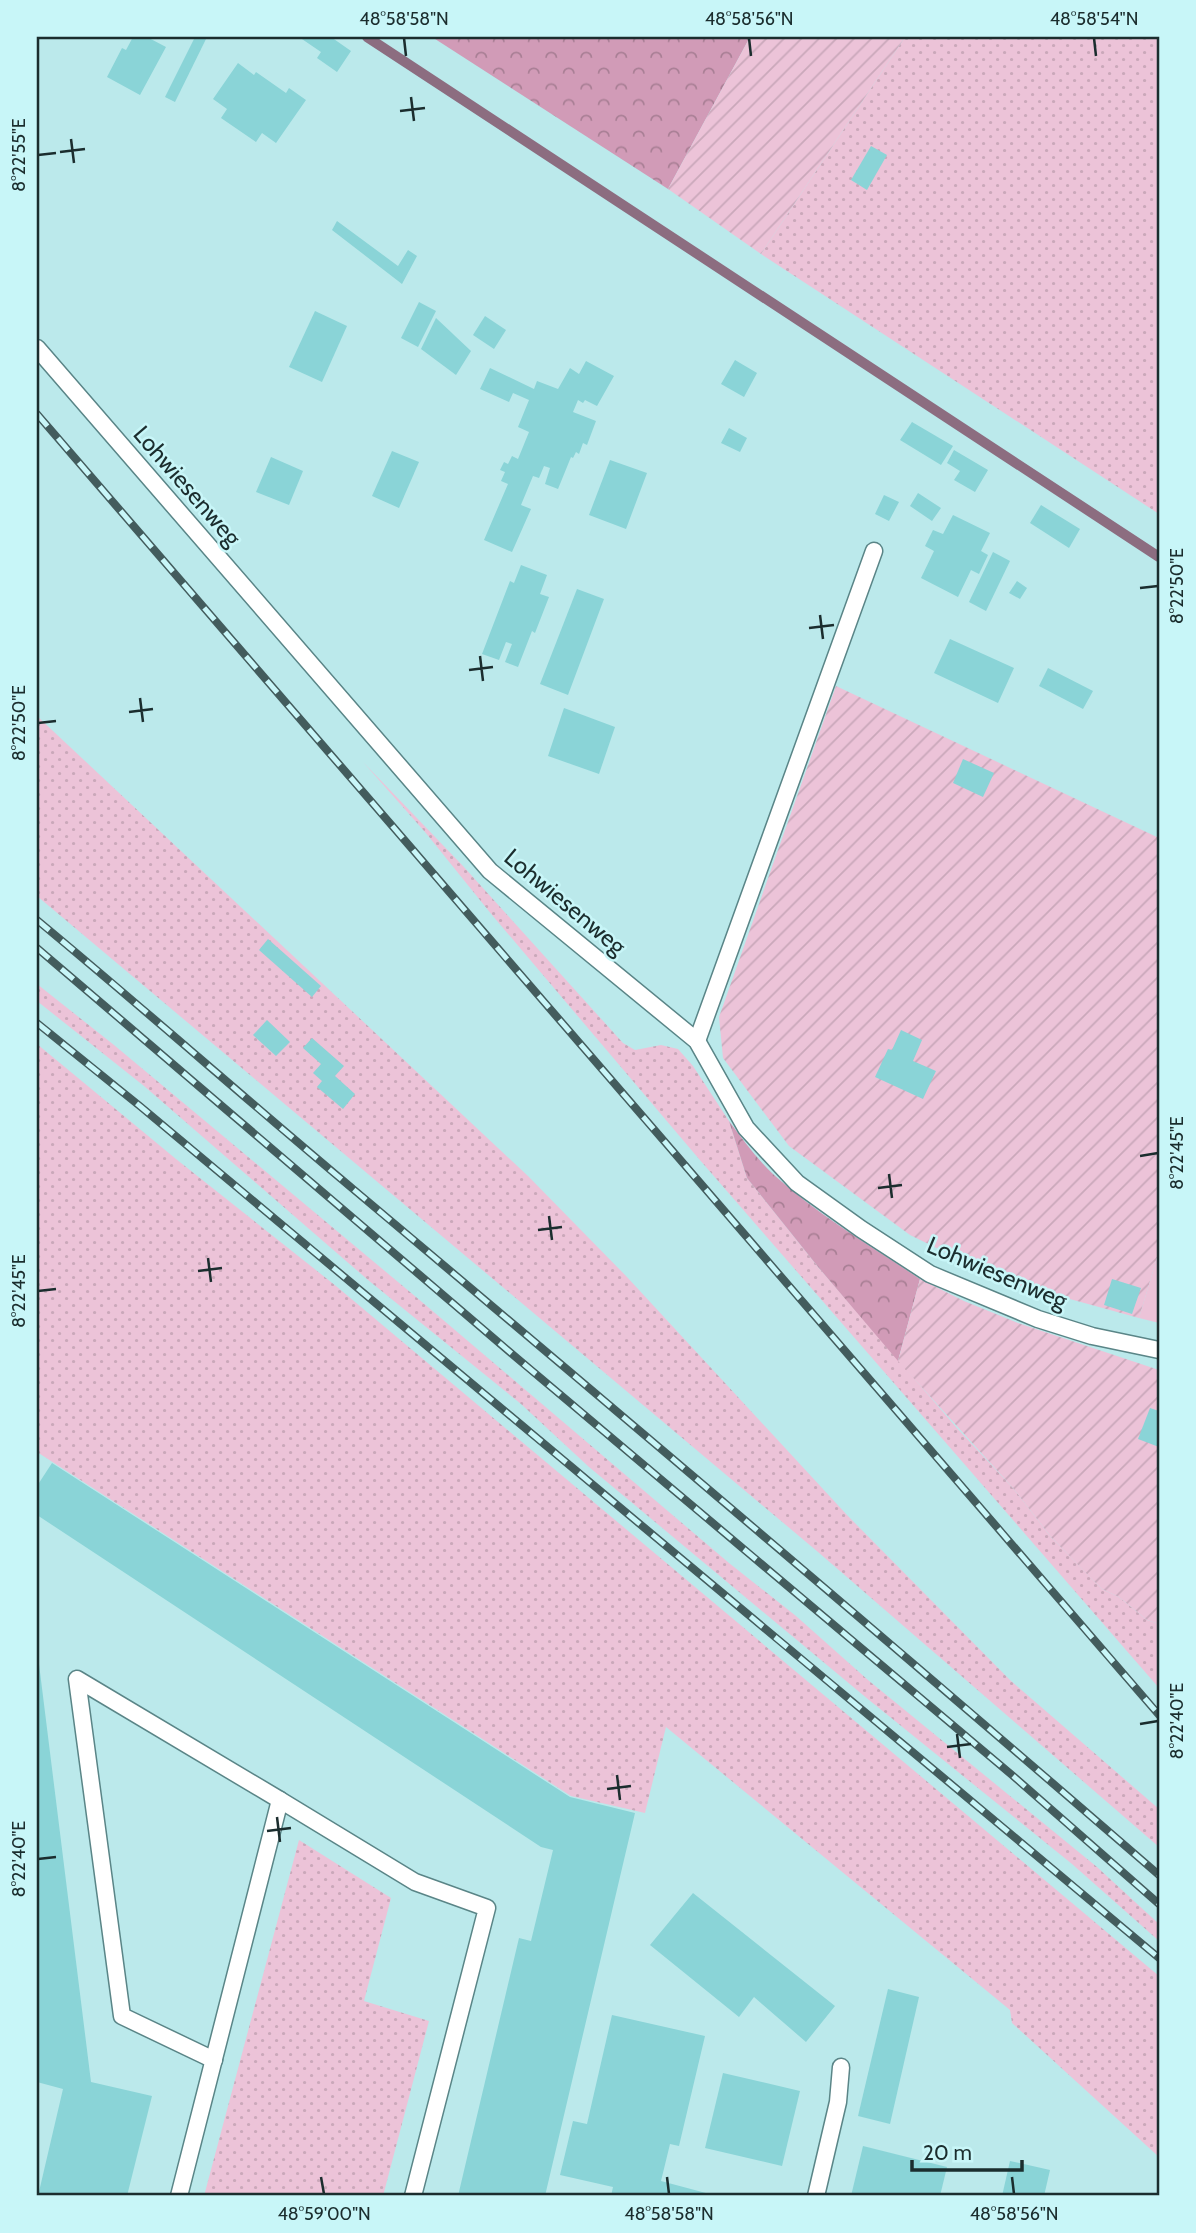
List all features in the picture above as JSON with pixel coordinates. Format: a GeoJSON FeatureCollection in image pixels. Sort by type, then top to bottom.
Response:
{"type":"FeatureCollection","features":[{"type":"Feature","properties":{"kind":"lane","name":"Lohwiesenweg"},"geometry":{"type":"LineString","coordinates":[[37,348],[491,871],[697,1041],[746,1128],[797,1183],[861,1230],[930,1274],[1038,1319],[1092,1336],[1159,1350]]}},
{"type":"Feature","properties":{"kind":"lane"},"geometry":{"type":"LineString","coordinates":[[697,1041],[874,551]]}},
{"type":"Feature","properties":{"kind":"lane"},"geometry":{"type":"LineString","coordinates":[[214,2060],[122,2016],[77,1679],[415,1882],[487,1908],[413,2196]]}},
{"type":"Feature","properties":{"kind":"lane"},"geometry":{"type":"LineString","coordinates":[[180,2196],[280,1800]]}},
{"type":"Feature","properties":{"kind":"lane"},"geometry":{"type":"LineString","coordinates":[[816,2196],[838,2102],[841,2067]]}},
{"type":"Feature","properties":{"kind":"shaded area"},"geometry":{"type":"Polygon","coordinates":[[[750,37],[905,37],[761,254],[668,189],[750,37]]]}},
{"type":"Feature","properties":{"kind":"shaded area"},"geometry":{"type":"Polygon","coordinates":[[[905,37],[1159,37],[1159,514],[761,254],[905,37]]]}},
{"type":"Feature","properties":{"kind":"shaded area"},"geometry":{"type":"Polygon","coordinates":[[[836,686],[1159,838],[1159,1251],[1139,1318],[1004,1281],[910,1235],[789,1146],[723,1058],[719,1017],[836,686]]]}},
{"type":"Feature","properties":{"kind":"shaded area"},"geometry":{"type":"Polygon","coordinates":[[[37,716],[528,1176],[627,1277],[847,1515],[1010,1680],[1159,1809],[1159,1847],[818,1552],[37,896],[37,716]]]}},
{"type":"Feature","properties":{"kind":"shaded area"},"geometry":{"type":"Polygon","coordinates":[[[363,762],[463,866],[623,1043],[635,1050],[661,1045],[678,1049],[693,1066],[729,1121],[747,1178],[819,1268],[956,1427],[1013,1488],[1051,1537],[1102,1589],[1119,1597],[1147,1620],[1159,1624],[1159,1688],[699,1159],[425,832],[363,762]]]}},
{"type":"Feature","properties":{"kind":"shaded area"},"geometry":{"type":"Polygon","coordinates":[[[37,984],[422,1302],[729,1563],[796,1616],[868,1680],[1097,1867],[1159,1924],[1159,1941],[1072,1864],[869,1700],[589,1467],[521,1404],[368,1280],[144,1086],[37,1001],[37,984]]]}},
{"type":"Feature","properties":{"kind":"shaded area"},"geometry":{"type":"Polygon","coordinates":[[[37,1044],[336,1286],[1159,1976],[1159,2157],[1012,2023],[1010,2010],[666,1727],[645,1813],[571,1796],[37,1452],[37,1044]]]}},
{"type":"Feature","properties":{"kind":"shaded area"},"geometry":{"type":"Polygon","coordinates":[[[1159,1251],[1159,1323],[1139,1318],[1159,1251]]]}},
{"type":"Feature","properties":{"kind":"shaded area"},"geometry":{"type":"Polygon","coordinates":[[[920,1279],[1018,1323],[1159,1370],[1159,1624],[1147,1620],[1119,1597],[1102,1589],[1089,1576],[1051,1537],[1013,1488],[898,1361],[920,1279]]]}},
{"type":"Feature","properties":{"kind":"shaded area"},"geometry":{"type":"Polygon","coordinates":[[[299,1840],[391,1898],[364,2001],[429,2021],[383,2196],[204,2196],[299,1840]]]}},
{"type":"Feature","properties":{"kind":"green space"},"geometry":{"type":"Polygon","coordinates":[[[432,37],[750,37],[668,189],[432,37]]]}},
{"type":"Feature","properties":{"kind":"green space"},"geometry":{"type":"Polygon","coordinates":[[[729,1121],[762,1162],[791,1190],[845,1230],[920,1279],[898,1361],[747,1178],[729,1121]]]}},
{"type":"Feature","properties":{"kind":"building"},"geometry":{"type":"Polygon","coordinates":[[[133,37],[147,37],[166,47],[140,95],[107,77],[122,48],[126,50],[133,37]]]}},
{"type":"Feature","properties":{"kind":"building"},"geometry":{"type":"Polygon","coordinates":[[[195,37],[207,37],[175,102],[165,97],[195,37]]]}},
{"type":"Feature","properties":{"kind":"building"},"geometry":{"type":"Polygon","coordinates":[[[299,37],[331,37],[351,51],[337,72],[317,58],[321,52],[299,37]]]}},
{"type":"Feature","properties":{"kind":"building"},"geometry":{"type":"Polygon","coordinates":[[[238,63],[286,93],[289,88],[306,100],[276,143],[262,133],[256,142],[221,118],[227,109],[213,99],[238,63]]]}},
{"type":"Feature","properties":{"kind":"building"},"geometry":{"type":"Polygon","coordinates":[[[871,146],[887,155],[867,190],[851,180],[871,146]]]}},
{"type":"Feature","properties":{"kind":"building"},"geometry":{"type":"Polygon","coordinates":[[[337,221],[398,266],[408,250],[417,256],[402,284],[332,230],[337,221]]]}},
{"type":"Feature","properties":{"kind":"building"},"geometry":{"type":"Polygon","coordinates":[[[419,302],[436,311],[418,347],[401,338],[419,302]]]}},
{"type":"Feature","properties":{"kind":"building"},"geometry":{"type":"Polygon","coordinates":[[[315,311],[347,326],[322,382],[289,367],[315,311]]]}},
{"type":"Feature","properties":{"kind":"building"},"geometry":{"type":"Polygon","coordinates":[[[485,316],[506,330],[494,349],[473,335],[485,316]]]}},
{"type":"Feature","properties":{"kind":"building"},"geometry":{"type":"Polygon","coordinates":[[[436,318],[471,351],[456,375],[421,349],[436,318]]]}},
{"type":"Feature","properties":{"kind":"building"},"geometry":{"type":"Polygon","coordinates":[[[735,360],[757,373],[744,397],[721,384],[735,360]]]}},
{"type":"Feature","properties":{"kind":"building"},"geometry":{"type":"Polygon","coordinates":[[[586,361],[614,376],[597,406],[585,400],[583,403],[578,400],[573,412],[596,421],[587,445],[583,443],[579,454],[576,452],[573,458],[571,457],[558,489],[545,484],[550,468],[544,466],[539,478],[533,476],[521,505],[531,509],[512,552],[484,540],[508,484],[501,481],[505,472],[500,470],[504,462],[508,464],[512,456],[518,459],[529,432],[518,427],[529,400],[513,393],[509,402],[480,389],[490,368],[534,389],[537,381],[558,389],[570,368],[579,374],[586,361]]]}},
{"type":"Feature","properties":{"kind":"building"},"geometry":{"type":"Polygon","coordinates":[[[912,422],[953,446],[941,465],[900,440],[912,422]]]}},
{"type":"Feature","properties":{"kind":"building"},"geometry":{"type":"Polygon","coordinates":[[[729,428],[747,438],[740,452],[721,443],[729,428]]]}},
{"type":"Feature","properties":{"kind":"building"},"geometry":{"type":"Polygon","coordinates":[[[954,450],[988,470],[975,492],[954,480],[960,471],[947,463],[954,450]]]}},
{"type":"Feature","properties":{"kind":"building"},"geometry":{"type":"Polygon","coordinates":[[[392,451],[419,462],[399,508],[372,496],[392,451]]]}},
{"type":"Feature","properties":{"kind":"building"},"geometry":{"type":"Polygon","coordinates":[[[271,457],[303,471],[289,505],[256,492],[271,457]]]}},
{"type":"Feature","properties":{"kind":"building"},"geometry":{"type":"Polygon","coordinates":[[[610,460],[647,473],[626,529],[589,515],[610,460]]]}},
{"type":"Feature","properties":{"kind":"building"},"geometry":{"type":"Polygon","coordinates":[[[918,493],[941,508],[932,521],[910,506],[918,493]]]}},
{"type":"Feature","properties":{"kind":"building"},"geometry":{"type":"Polygon","coordinates":[[[884,495],[899,502],[889,521],[875,514],[884,495]]]}},
{"type":"Feature","properties":{"kind":"building"},"geometry":{"type":"Polygon","coordinates":[[[1041,505],[1080,529],[1069,548],[1030,523],[1041,505]]]}},
{"type":"Feature","properties":{"kind":"building"},"geometry":{"type":"Polygon","coordinates":[[[953,515],[990,533],[981,551],[988,555],[979,574],[971,570],[958,597],[921,578],[934,551],[925,546],[933,530],[943,534],[953,515]]]}},
{"type":"Feature","properties":{"kind":"building"},"geometry":{"type":"Polygon","coordinates":[[[993,552],[1010,561],[986,611],[969,602],[993,552]]]}},
{"type":"Feature","properties":{"kind":"building"},"geometry":{"type":"Polygon","coordinates":[[[521,565],[547,575],[540,594],[549,597],[518,667],[505,662],[512,644],[506,642],[499,660],[482,654],[510,581],[514,583],[521,565]]]}},
{"type":"Feature","properties":{"kind":"building"},"geometry":{"type":"Polygon","coordinates":[[[1017,581],[1027,588],[1020,599],[1009,593],[1017,581]]]}},
{"type":"Feature","properties":{"kind":"building"},"geometry":{"type":"Polygon","coordinates":[[[577,589],[604,599],[568,695],[540,684],[577,589]]]}},
{"type":"Feature","properties":{"kind":"building"},"geometry":{"type":"Polygon","coordinates":[[[950,639],[1014,668],[998,703],[934,673],[950,639]]]}},
{"type":"Feature","properties":{"kind":"building"},"geometry":{"type":"Polygon","coordinates":[[[1048,668],[1093,691],[1083,709],[1039,686],[1048,668]]]}},
{"type":"Feature","properties":{"kind":"building"},"geometry":{"type":"Polygon","coordinates":[[[564,708],[615,727],[599,774],[548,756],[564,708]]]}},
{"type":"Feature","properties":{"kind":"building"},"geometry":{"type":"Polygon","coordinates":[[[963,759],[994,773],[983,797],[953,783],[963,759]]]}},
{"type":"Feature","properties":{"kind":"building"},"geometry":{"type":"Polygon","coordinates":[[[268,939],[321,986],[312,997],[259,950],[268,939]]]}},
{"type":"Feature","properties":{"kind":"building"},"geometry":{"type":"Polygon","coordinates":[[[267,1020],[290,1042],[276,1056],[253,1035],[267,1020]]]}},
{"type":"Feature","properties":{"kind":"building"},"geometry":{"type":"Polygon","coordinates":[[[901,1030],[922,1040],[913,1061],[936,1071],[923,1099],[875,1077],[888,1049],[892,1050],[901,1030]]]}},
{"type":"Feature","properties":{"kind":"building"},"geometry":{"type":"Polygon","coordinates":[[[312,1038],[344,1066],[335,1076],[355,1094],[343,1109],[317,1087],[322,1081],[313,1073],[321,1064],[303,1048],[312,1038]]]}},
{"type":"Feature","properties":{"kind":"building"},"geometry":{"type":"Polygon","coordinates":[[[1112,1279],[1141,1288],[1132,1314],[1104,1305],[1112,1279]]]}},
{"type":"Feature","properties":{"kind":"building"},"geometry":{"type":"Polygon","coordinates":[[[1150,1408],[1159,1411],[1159,1447],[1138,1439],[1150,1408]]]}},
{"type":"Feature","properties":{"kind":"building"},"geometry":{"type":"Polygon","coordinates":[[[52,1463],[570,1797],[635,1813],[545,2196],[458,2196],[519,1938],[531,1941],[553,1850],[541,1847],[37,1515],[37,1486],[52,1463]]]}},
{"type":"Feature","properties":{"kind":"building"},"geometry":{"type":"Polygon","coordinates":[[[37,1648],[91,2082],[152,2096],[127,2196],[38,2196],[63,2089],[37,2082],[37,1648]]]}},
{"type":"Feature","properties":{"kind":"building"},"geometry":{"type":"Polygon","coordinates":[[[693,1893],[835,2006],[806,2042],[754,1997],[739,2017],[650,1945],[693,1893]]]}},
{"type":"Feature","properties":{"kind":"building"},"geometry":{"type":"Polygon","coordinates":[[[888,1989],[919,1997],[890,2124],[858,2116],[888,1989]]]}},
{"type":"Feature","properties":{"kind":"building"},"geometry":{"type":"Polygon","coordinates":[[[612,2015],[705,2036],[679,2146],[670,2144],[661,2181],[717,2196],[611,2196],[613,2187],[560,2175],[573,2121],[587,2124],[612,2015]]]}},
{"type":"Feature","properties":{"kind":"building"},"geometry":{"type":"Polygon","coordinates":[[[723,2073],[800,2091],[782,2166],[705,2148],[723,2073]]]}},
{"type":"Feature","properties":{"kind":"building"},"geometry":{"type":"Polygon","coordinates":[[[863,2146],[947,2167],[940,2196],[851,2196],[863,2146]]]}},
{"type":"Feature","properties":{"kind":"building"},"geometry":{"type":"Polygon","coordinates":[[[1010,2161],[1050,2170],[1044,2196],[1002,2196],[1010,2161]]]}},
{"type":"Feature","properties":{"kind":"waterway"},"geometry":{"type":"LineString","coordinates":[[367,37],[1159,557]]}},
{"type":"Feature","properties":{"kind":"railway"},"geometry":{"type":"LineString","coordinates":[[37,414],[1159,1715]]}},
{"type":"Feature","properties":{"kind":"railway"},"geometry":{"type":"LineString","coordinates":[[37,920],[757,1530],[1159,1875]]}},
{"type":"Feature","properties":{"kind":"railway"},"geometry":{"type":"LineString","coordinates":[[37,948],[518,1359],[1012,1775],[1159,1904]]}},
{"type":"Feature","properties":{"kind":"railway"},"geometry":{"type":"LineString","coordinates":[[37,1023],[1159,1958]]}}]}
